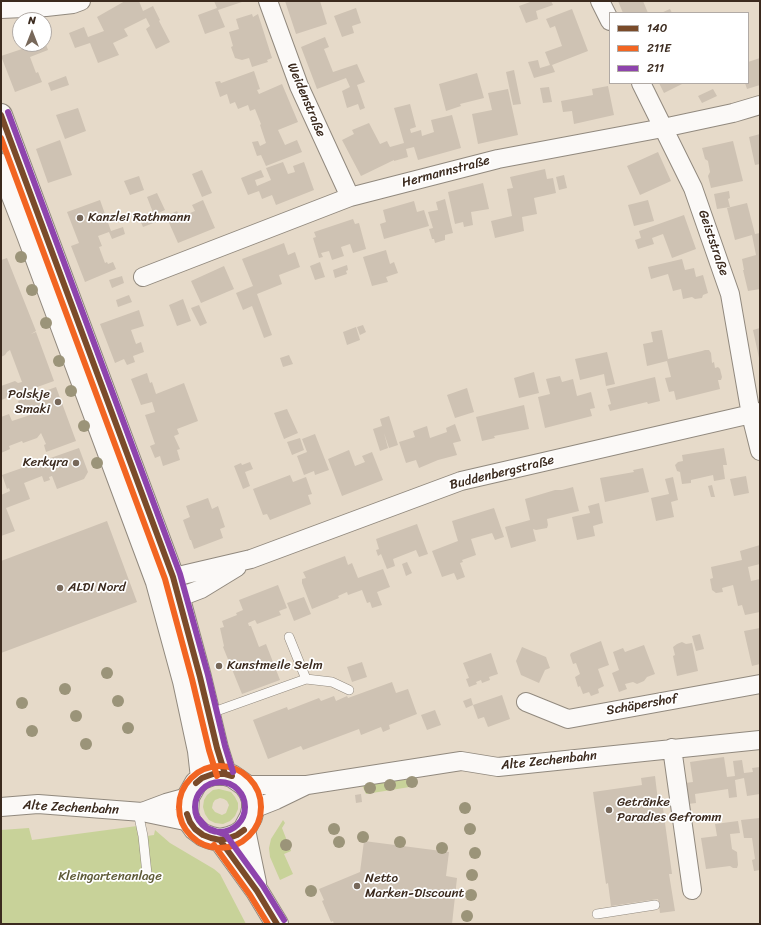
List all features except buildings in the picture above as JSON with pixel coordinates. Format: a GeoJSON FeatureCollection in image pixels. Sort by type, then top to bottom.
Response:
{"type":"FeatureCollection","features":[{"type":"Feature","properties":{"kind":"main road"},"geometry":{"type":"LineString","coordinates":[[1,115],[168,590],[200,716],[217,748],[225,774]]}},
{"type":"Feature","properties":{"kind":"main road"},"geometry":{"type":"LineString","coordinates":[[1,166],[168,590]]}},
{"type":"Feature","properties":{"kind":"main road"},"geometry":{"type":"LineString","coordinates":[[200,716],[199,752],[202,778]]}},
{"type":"Feature","properties":{"kind":"main road"},"geometry":{"type":"LineString","coordinates":[[213,774],[225,774],[232,776],[245,785],[251,796],[253,809],[251,817],[244,830],[233,837],[220,840],[203,835],[195,829],[187,814],[187,805],[188,797],[196,783],[202,778],[213,774]]}},
{"type":"Feature","properties":{"kind":"main road"},"geometry":{"type":"LineString","coordinates":[[244,830],[257,890]]}},
{"type":"Feature","properties":{"kind":"main road"},"geometry":{"type":"LineString","coordinates":[[220,840],[257,890],[277,924]]}},
{"type":"Feature","properties":{"kind":"street"},"geometry":{"type":"LineString","coordinates":[[1,9],[46,8],[73,4],[81,1]]}},
{"type":"Feature","properties":{"kind":"street","name":"Weidenstraße"},"geometry":{"type":"LineString","coordinates":[[268,1],[299,86],[350,197]]}},
{"type":"Feature","properties":{"kind":"street"},"geometry":{"type":"LineString","coordinates":[[600,1],[609,19]]}},
{"type":"Feature","properties":{"kind":"street","name":"Geiststraße"},"geometry":{"type":"LineString","coordinates":[[641,84],[693,188],[730,294],[756,414]]}},
{"type":"Feature","properties":{"kind":"street","name":"Hermannstraße"},"geometry":{"type":"LineString","coordinates":[[143,277],[350,197],[498,159],[663,128],[733,113],[760,105]]}},
{"type":"Feature","properties":{"kind":"street"},"geometry":{"type":"LineString","coordinates":[[756,414],[760,451]]}},
{"type":"Feature","properties":{"kind":"street","name":"Buddenbergstraße"},"geometry":{"type":"LineString","coordinates":[[168,590],[460,481],[756,414]]}},
{"type":"Feature","properties":{"kind":"street","name":"Schäpershof"},"geometry":{"type":"LineString","coordinates":[[526,702],[568,719],[760,684]]}},
{"type":"Feature","properties":{"kind":"street","name":"Alte Zechenbahn"},"geometry":{"type":"LineString","coordinates":[[245,785],[307,785],[461,761],[498,767],[760,740]]}},
{"type":"Feature","properties":{"kind":"street"},"geometry":{"type":"LineString","coordinates":[[672,748],[692,890]]}},
{"type":"Feature","properties":{"kind":"street","name":"Alte Zechenbahn"},"geometry":{"type":"LineString","coordinates":[[253,809],[307,785]]}},
{"type":"Feature","properties":{"kind":"street","name":"Alte Zechenbahn"},"geometry":{"type":"LineString","coordinates":[[140,812],[188,797]]}},
{"type":"Feature","properties":{"kind":"street","name":"Alte Zechenbahn"},"geometry":{"type":"LineString","coordinates":[[1,807],[38,804],[140,812],[190,822]]}},
{"type":"Feature","properties":{"kind":"lane"},"geometry":{"type":"LineString","coordinates":[[289,637],[306,679]]}},
{"type":"Feature","properties":{"kind":"lane"},"geometry":{"type":"LineString","coordinates":[[200,716],[306,679],[332,682],[349,690]]}},
{"type":"Feature","properties":{"kind":"lane"},"geometry":{"type":"LineString","coordinates":[[140,812],[147,874]]}},
{"type":"Feature","properties":{"kind":"lane"},"geometry":{"type":"LineString","coordinates":[[597,914],[655,905]]}},
{"type":"Feature","properties":{"kind":"green space"},"geometry":{"type":"Polygon","coordinates":[[[415,778],[416,786],[366,794],[362,785],[415,778]]]}},
{"type":"Feature","properties":{"kind":"green space"},"geometry":{"type":"Polygon","coordinates":[[[219,789],[231,792],[238,803],[238,809],[235,816],[230,821],[223,824],[215,823],[209,820],[205,814],[203,807],[204,800],[213,790],[219,789]],[[220,798],[215,800],[212,808],[215,812],[222,815],[226,813],[229,805],[224,799],[220,798]]]}},
{"type":"Feature","properties":{"kind":"green space"},"geometry":{"type":"Polygon","coordinates":[[[283,820],[285,823],[282,828],[291,851],[284,854],[293,874],[280,880],[270,857],[269,848],[271,839],[283,820]]]}},
{"type":"Feature","properties":{"kind":"green space","name":"Kleingartenanlage"},"geometry":{"type":"Polygon","coordinates":[[[137,826],[139,837],[154,835],[155,830],[170,843],[220,874],[246,924],[1,924],[1,830],[29,828],[32,840],[137,826]]]}},
{"type":"Feature","properties":{"kind":"transit line","name":"211"},"geometry":{"type":"LineString","coordinates":[[8,112],[180,574],[233,772]]}},
{"type":"Feature","properties":{"kind":"transit line","name":"140"},"geometry":{"type":"LineString","coordinates":[[1,115],[173,577],[225,774]]}},
{"type":"Feature","properties":{"kind":"transit line","name":"211E"},"geometry":{"type":"LineString","coordinates":[[1,138],[165,579],[217,776]]}},
{"type":"Feature","properties":{"kind":"transit line","name":"211E"},"geometry":{"type":"LineString","coordinates":[[220,766],[236,769],[249,778],[258,791],[261,807],[258,823],[249,836],[236,845],[220,848],[204,845],[191,836],[182,823],[179,807],[182,791],[191,778],[204,769],[220,766]]}},
{"type":"Feature","properties":{"kind":"transit line","name":"140"},"geometry":{"type":"LineString","coordinates":[[196,783],[202,778],[213,774],[225,774],[232,776]]}},
{"type":"Feature","properties":{"kind":"transit line","name":"211"},"geometry":{"type":"LineString","coordinates":[[220,782],[230,784],[238,789],[243,797],[245,807],[243,817],[238,825],[230,830],[220,832],[210,830],[202,825],[197,817],[195,807],[197,797],[202,789],[210,784],[220,782]]}},
{"type":"Feature","properties":{"kind":"transit line","name":"140"},"geometry":{"type":"LineString","coordinates":[[187,814],[195,829],[203,835],[211,838],[220,840],[229,838],[244,830]]}},
{"type":"Feature","properties":{"kind":"transit line","name":"211"},"geometry":{"type":"LineString","coordinates":[[199,819],[207,828],[226,835],[263,886],[284,920]]}},
{"type":"Feature","properties":{"kind":"transit line","name":"140"},"geometry":{"type":"LineString","coordinates":[[220,840],[257,891],[277,924]]}},
{"type":"Feature","properties":{"kind":"transit line","name":"211E"},"geometry":{"type":"LineString","coordinates":[[214,845],[250,895],[268,924]]}},
{"type":"Feature","properties":{"kind":"place","name":"Kanzlei Rathmann"},"geometry":{"type":"Point","coordinates":[80,218]}},
{"type":"Feature","properties":{"kind":"place","name":"Polskje Smaki"},"geometry":{"type":"Point","coordinates":[58,402]}},
{"type":"Feature","properties":{"kind":"place","name":"Kerkyra"},"geometry":{"type":"Point","coordinates":[76,463]}},
{"type":"Feature","properties":{"kind":"place","name":"ALDI Nord"},"geometry":{"type":"Point","coordinates":[60,588]}},
{"type":"Feature","properties":{"kind":"place","name":"Kunstmeile Selm"},"geometry":{"type":"Point","coordinates":[219,666]}},
{"type":"Feature","properties":{"kind":"place","name":"Getränke Paradies Gefromm"},"geometry":{"type":"Point","coordinates":[609,810]}},
{"type":"Feature","properties":{"kind":"place","name":"Netto Marken-Discount"},"geometry":{"type":"Point","coordinates":[357,886]}}]}
